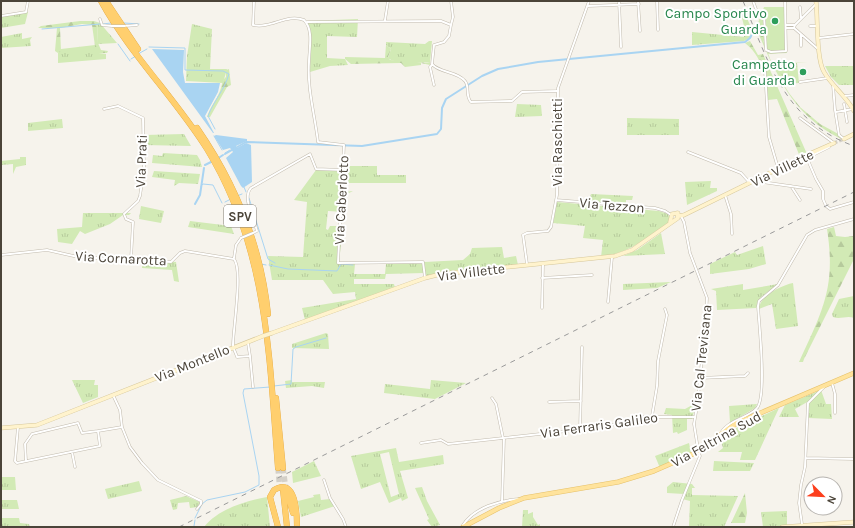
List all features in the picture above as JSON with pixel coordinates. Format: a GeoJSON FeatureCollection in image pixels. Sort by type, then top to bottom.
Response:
{"type":"FeatureCollection","features":[{"type":"Feature","properties":{"kind":"highway","name":"SPV"},"geometry":{"type":"LineString","coordinates":[[101,1],[123,35],[206,147],[239,214],[254,260],[264,306],[281,468],[276,398],[264,285],[251,236],[238,201],[222,168],[206,141],[130,38],[106,1]]}},
{"type":"Feature","properties":{"kind":"highway"},"geometry":{"type":"LineString","coordinates":[[278,527],[270,498],[274,490],[282,487],[290,490],[294,496],[296,527]]}},
{"type":"Feature","properties":{"kind":"highway"},"geometry":{"type":"LineString","coordinates":[[283,490],[283,527]]}},
{"type":"Feature","properties":{"kind":"highway"},"geometry":{"type":"LineString","coordinates":[[283,490],[287,527]]}},
{"type":"Feature","properties":{"kind":"highway"},"geometry":{"type":"LineString","coordinates":[[283,490],[296,527]]}},
{"type":"Feature","properties":{"kind":"main road","name":"Via Feltrina Sud"},"geometry":{"type":"LineString","coordinates":[[462,527],[499,508],[524,498],[638,477],[669,465],[698,452],[737,423],[852,374]]}},
{"type":"Feature","properties":{"kind":"street"},"geometry":{"type":"LineString","coordinates":[[1,16],[26,12],[28,1]]}},
{"type":"Feature","properties":{"kind":"street"},"geometry":{"type":"LineString","coordinates":[[254,1],[253,24],[255,26],[265,26],[294,18],[302,18],[307,22],[386,20],[441,21],[451,25]]}},
{"type":"Feature","properties":{"kind":"street"},"geometry":{"type":"LineString","coordinates":[[386,20],[388,1]]}},
{"type":"Feature","properties":{"kind":"street"},"geometry":{"type":"LineString","coordinates":[[434,85],[430,68],[432,65],[433,46],[437,43],[444,42],[448,38],[453,17],[451,1]]}},
{"type":"Feature","properties":{"kind":"street","name":"Via Raschietti"},"geometry":{"type":"LineString","coordinates":[[528,265],[523,235],[527,232],[550,230],[556,200],[557,91],[567,60],[580,31],[589,1]]}},
{"type":"Feature","properties":{"kind":"street"},"geometry":{"type":"LineString","coordinates":[[619,1],[621,47]]}},
{"type":"Feature","properties":{"kind":"street"},"geometry":{"type":"LineString","coordinates":[[657,1],[658,30]]}},
{"type":"Feature","properties":{"kind":"street"},"geometry":{"type":"LineString","coordinates":[[753,1],[756,9]]}},
{"type":"Feature","properties":{"kind":"street"},"geometry":{"type":"LineString","coordinates":[[764,15],[763,24],[767,51],[786,51],[785,1]]}},
{"type":"Feature","properties":{"kind":"street"},"geometry":{"type":"LineString","coordinates":[[786,27],[794,26],[816,2]]}},
{"type":"Feature","properties":{"kind":"street"},"geometry":{"type":"LineString","coordinates":[[816,2],[821,65],[828,78],[854,110]]}},
{"type":"Feature","properties":{"kind":"street"},"geometry":{"type":"LineString","coordinates":[[588,6],[639,3],[640,31]]}},
{"type":"Feature","properties":{"kind":"street"},"geometry":{"type":"LineString","coordinates":[[800,7],[801,19]]}},
{"type":"Feature","properties":{"kind":"street"},"geometry":{"type":"LineString","coordinates":[[100,19],[102,25],[137,25]]}},
{"type":"Feature","properties":{"kind":"street","name":"Via Caberlotto"},"geometry":{"type":"LineString","coordinates":[[307,22],[310,40],[309,75],[318,142],[344,146],[338,263],[423,262],[425,278]]}},
{"type":"Feature","properties":{"kind":"street"},"geometry":{"type":"LineString","coordinates":[[794,26],[801,34],[820,49]]}},
{"type":"Feature","properties":{"kind":"street"},"geometry":{"type":"LineString","coordinates":[[810,26],[818,26]]}},
{"type":"Feature","properties":{"kind":"street"},"geometry":{"type":"LineString","coordinates":[[801,34],[801,46]]}},
{"type":"Feature","properties":{"kind":"street"},"geometry":{"type":"LineString","coordinates":[[819,38],[854,34]]}},
{"type":"Feature","properties":{"kind":"street"},"geometry":{"type":"LineString","coordinates":[[760,62],[765,71],[769,137],[777,169]]}},
{"type":"Feature","properties":{"kind":"street"},"geometry":{"type":"LineString","coordinates":[[432,65],[457,75],[467,84],[469,99],[474,102],[512,101],[524,91],[557,91]]}},
{"type":"Feature","properties":{"kind":"street"},"geometry":{"type":"LineString","coordinates":[[800,82],[828,78]]}},
{"type":"Feature","properties":{"kind":"street"},"geometry":{"type":"LineString","coordinates":[[834,84],[839,135],[844,139],[854,134]]}},
{"type":"Feature","properties":{"kind":"street"},"geometry":{"type":"LineString","coordinates":[[844,96],[854,95]]}},
{"type":"Feature","properties":{"kind":"street"},"geometry":{"type":"LineString","coordinates":[[844,104],[847,122]]}},
{"type":"Feature","properties":{"kind":"street","name":"Via Prati"},"geometry":{"type":"LineString","coordinates":[[104,109],[118,106],[142,116],[143,118],[144,168],[140,196],[138,201],[124,214],[126,219],[133,222],[131,259]]}},
{"type":"Feature","properties":{"kind":"street"},"geometry":{"type":"LineString","coordinates":[[836,112],[854,110]]}},
{"type":"Feature","properties":{"kind":"street"},"geometry":{"type":"LineString","coordinates":[[800,118],[834,143]]}},
{"type":"Feature","properties":{"kind":"street","name":"Via Villette"},"geometry":{"type":"LineString","coordinates":[[272,333],[425,278],[441,274],[612,256],[632,250],[669,224],[676,216],[687,213],[806,155],[834,143]]}},
{"type":"Feature","properties":{"kind":"street"},"geometry":{"type":"LineString","coordinates":[[829,146],[807,158],[823,191],[823,199],[826,206],[830,209],[854,202]]}},
{"type":"Feature","properties":{"kind":"street"},"geometry":{"type":"LineString","coordinates":[[688,152],[741,173],[745,180],[750,183]]}},
{"type":"Feature","properties":{"kind":"street"},"geometry":{"type":"LineString","coordinates":[[250,356],[237,357],[233,347],[237,305],[235,260],[236,245],[241,238],[257,231],[246,199],[247,192],[250,188],[310,154],[316,169],[343,170]]}},
{"type":"Feature","properties":{"kind":"street"},"geometry":{"type":"LineString","coordinates":[[755,181],[811,189]]}},
{"type":"Feature","properties":{"kind":"street"},"geometry":{"type":"LineString","coordinates":[[792,186],[800,200]]}},
{"type":"Feature","properties":{"kind":"street"},"geometry":{"type":"LineString","coordinates":[[725,195],[731,214],[732,234]]}},
{"type":"Feature","properties":{"kind":"street","name":"Via Tezzon"},"geometry":{"type":"LineString","coordinates":[[556,200],[655,208],[676,216]]}},
{"type":"Feature","properties":{"kind":"street"},"geometry":{"type":"LineString","coordinates":[[684,221],[687,213]]}},
{"type":"Feature","properties":{"kind":"street"},"geometry":{"type":"LineString","coordinates":[[676,216],[682,217],[684,221]]}},
{"type":"Feature","properties":{"kind":"street"},"geometry":{"type":"LineString","coordinates":[[720,436],[721,432],[736,420],[756,409],[761,400],[759,301],[778,286],[804,238],[815,230],[854,219]]}},
{"type":"Feature","properties":{"kind":"street","name":"Via Cal Trevisana"},"geometry":{"type":"LineString","coordinates":[[684,221],[690,253],[707,298],[708,310],[698,406],[694,417],[694,432],[698,452]]}},
{"type":"Feature","properties":{"kind":"street","name":"Via Cornarotta"},"geometry":{"type":"LineString","coordinates":[[1,255],[47,250],[78,257],[171,262],[178,254],[185,251],[235,260]]}},
{"type":"Feature","properties":{"kind":"street"},"geometry":{"type":"LineString","coordinates":[[608,302],[612,256]]}},
{"type":"Feature","properties":{"kind":"street"},"geometry":{"type":"LineString","coordinates":[[542,308],[543,264]]}},
{"type":"Feature","properties":{"kind":"street"},"geometry":{"type":"LineString","coordinates":[[542,278],[592,275]]}},
{"type":"Feature","properties":{"kind":"street"},"geometry":{"type":"LineString","coordinates":[[652,416],[658,386],[658,361],[667,315],[665,309]]}},
{"type":"Feature","properties":{"kind":"street","name":"Via Montello"},"geometry":{"type":"LineString","coordinates":[[1,428],[37,425],[272,333]]}},
{"type":"Feature","properties":{"kind":"street"},"geometry":{"type":"LineString","coordinates":[[248,342],[253,386]]}},
{"type":"Feature","properties":{"kind":"street"},"geometry":{"type":"LineString","coordinates":[[580,429],[582,347]]}},
{"type":"Feature","properties":{"kind":"street"},"geometry":{"type":"LineString","coordinates":[[700,378],[745,376],[748,373]]}},
{"type":"Feature","properties":{"kind":"street"},"geometry":{"type":"LineString","coordinates":[[833,381],[835,413]]}},
{"type":"Feature","properties":{"kind":"street"},"geometry":{"type":"LineString","coordinates":[[804,525],[798,503],[806,458],[808,403],[825,388],[826,384]]}},
{"type":"Feature","properties":{"kind":"street"},"geometry":{"type":"LineString","coordinates":[[113,394],[120,410],[122,426],[130,447],[150,473],[158,480],[201,501],[201,504],[197,509]]}},
{"type":"Feature","properties":{"kind":"street"},"geometry":{"type":"LineString","coordinates":[[492,398],[496,404],[504,438],[502,502]]}},
{"type":"Feature","properties":{"kind":"street"},"geometry":{"type":"LineString","coordinates":[[549,402],[581,402]]}},
{"type":"Feature","properties":{"kind":"street","name":"Via Ferraris Galileo"},"geometry":{"type":"LineString","coordinates":[[421,443],[441,440],[449,444],[504,438],[509,436],[614,425],[638,418],[652,416],[694,417]]}},
{"type":"Feature","properties":{"kind":"street"},"geometry":{"type":"LineString","coordinates":[[26,462],[25,444],[32,434],[78,423],[82,433],[122,426]]}},
{"type":"Feature","properties":{"kind":"street"},"geometry":{"type":"LineString","coordinates":[[18,427],[15,462],[26,462],[100,446],[98,431]]}},
{"type":"Feature","properties":{"kind":"street"},"geometry":{"type":"LineString","coordinates":[[72,452],[75,467]]}},
{"type":"Feature","properties":{"kind":"street"},"geometry":{"type":"LineString","coordinates":[[673,527],[698,452]]}},
{"type":"Feature","properties":{"kind":"street"},"geometry":{"type":"LineString","coordinates":[[806,458],[854,459]]}},
{"type":"Feature","properties":{"kind":"street"},"geometry":{"type":"LineString","coordinates":[[324,480],[330,498],[343,519],[346,527]]}},
{"type":"Feature","properties":{"kind":"street"},"geometry":{"type":"LineString","coordinates":[[462,527],[470,517],[483,508],[502,502],[524,498]]}},
{"type":"Feature","properties":{"kind":"street"},"geometry":{"type":"LineString","coordinates":[[782,527],[854,522]]}},
{"type":"Feature","properties":{"kind":"green space"},"geometry":{"type":"Polygon","coordinates":[[[764,7],[784,7],[787,53],[768,54],[763,40],[763,34],[756,28],[764,7]]]}},
{"type":"Feature","properties":{"kind":"green space"},"geometry":{"type":"Polygon","coordinates":[[[743,9],[753,32],[750,38],[744,41],[744,35],[746,34],[740,10],[743,9]]]}},
{"type":"Feature","properties":{"kind":"green space"},"geometry":{"type":"Polygon","coordinates":[[[28,12],[25,24],[1,28],[1,15],[28,12]]]}},
{"type":"Feature","properties":{"kind":"green space"},"geometry":{"type":"Polygon","coordinates":[[[358,19],[357,37],[327,36],[327,58],[345,59],[348,65],[330,66],[310,72],[311,40],[307,21],[358,19]]]}},
{"type":"Feature","properties":{"kind":"green space"},"geometry":{"type":"Polygon","coordinates":[[[80,21],[97,22],[98,43],[101,50],[108,51],[107,53],[96,53],[92,25],[82,24],[60,28],[61,51],[58,53],[55,51],[57,28],[38,28],[41,26],[80,21]]]}},
{"type":"Feature","properties":{"kind":"green space"},"geometry":{"type":"Polygon","coordinates":[[[97,22],[100,23],[117,43],[98,44],[97,22]]]}},
{"type":"Feature","properties":{"kind":"green space"},"geometry":{"type":"Polygon","coordinates":[[[192,24],[212,29],[210,69],[227,69],[223,83],[186,81],[187,56],[192,24]]]}},
{"type":"Feature","properties":{"kind":"green space"},"geometry":{"type":"Polygon","coordinates":[[[756,28],[763,34],[763,40],[772,64],[764,46],[756,28]]]}},
{"type":"Feature","properties":{"kind":"green space"},"geometry":{"type":"Polygon","coordinates":[[[692,32],[744,37],[744,41],[692,45],[692,32]]]}},
{"type":"Feature","properties":{"kind":"green space"},"geometry":{"type":"Polygon","coordinates":[[[22,33],[22,39],[32,37],[30,40],[31,46],[1,48],[1,37],[22,33]]]}},
{"type":"Feature","properties":{"kind":"green space"},"geometry":{"type":"Polygon","coordinates":[[[432,41],[430,63],[401,62],[388,58],[391,49],[386,45],[386,42],[425,44],[432,41]]]}},
{"type":"Feature","properties":{"kind":"green space"},"geometry":{"type":"Polygon","coordinates":[[[750,41],[758,55],[763,54],[807,154],[800,157],[777,99],[768,100],[765,76],[760,61],[745,43],[750,41]]]}},
{"type":"Feature","properties":{"kind":"green space"},"geometry":{"type":"Polygon","coordinates":[[[95,45],[99,53],[106,54],[106,59],[58,63],[58,53],[61,49],[95,45]]]}},
{"type":"Feature","properties":{"kind":"green space"},"geometry":{"type":"Polygon","coordinates":[[[386,45],[391,49],[388,57],[390,60],[430,63],[430,65],[421,63],[421,65],[405,67],[401,63],[351,64],[345,59],[345,57],[385,58],[386,45]]]}},
{"type":"Feature","properties":{"kind":"green space"},"geometry":{"type":"Polygon","coordinates":[[[808,62],[797,63],[799,83],[783,84],[772,64],[808,62]]]}},
{"type":"Feature","properties":{"kind":"green space"},"geometry":{"type":"Polygon","coordinates":[[[825,66],[854,66],[854,85],[839,85],[831,77],[825,66]]]}},
{"type":"Feature","properties":{"kind":"green space"},"geometry":{"type":"Polygon","coordinates":[[[229,69],[231,85],[227,87],[210,117],[207,117],[226,77],[226,70],[229,69]]]}},
{"type":"Feature","properties":{"kind":"green space"},"geometry":{"type":"Polygon","coordinates":[[[777,74],[800,107],[820,124],[844,137],[841,139],[824,129],[810,118],[798,106],[788,92],[777,74]]]}},
{"type":"Feature","properties":{"kind":"green space"},"geometry":{"type":"Polygon","coordinates":[[[517,104],[541,105],[542,116],[515,117],[517,104]]]}},
{"type":"Feature","properties":{"kind":"green space"},"geometry":{"type":"Polygon","coordinates":[[[627,118],[679,119],[679,135],[627,135],[627,118]]]}},
{"type":"Feature","properties":{"kind":"green space"},"geometry":{"type":"Polygon","coordinates":[[[62,119],[63,128],[28,131],[28,123],[62,119]]]}},
{"type":"Feature","properties":{"kind":"green space"},"geometry":{"type":"Polygon","coordinates":[[[184,134],[191,146],[144,145],[144,135],[184,134]]]}},
{"type":"Feature","properties":{"kind":"green space"},"geometry":{"type":"Polygon","coordinates":[[[163,153],[197,155],[202,167],[152,163],[153,155],[162,156],[163,153]]]}},
{"type":"Feature","properties":{"kind":"green space"},"geometry":{"type":"Polygon","coordinates":[[[20,157],[26,157],[26,165],[16,167],[13,174],[13,164],[1,165],[1,161],[20,159],[20,157]]]}},
{"type":"Feature","properties":{"kind":"green space"},"geometry":{"type":"Polygon","coordinates":[[[345,166],[377,166],[377,175],[406,175],[406,183],[343,183],[343,192],[353,191],[347,194],[344,212],[328,211],[326,229],[328,230],[330,226],[343,226],[339,262],[355,264],[354,274],[385,274],[386,264],[463,260],[470,254],[472,248],[502,247],[504,258],[516,256],[518,265],[424,277],[424,273],[386,274],[385,279],[354,279],[354,284],[394,284],[395,288],[305,320],[302,308],[356,299],[355,292],[333,294],[323,280],[272,280],[268,256],[303,257],[307,202],[294,200],[316,170],[344,171],[345,166]]]}},
{"type":"Feature","properties":{"kind":"green space"},"geometry":{"type":"Polygon","coordinates":[[[154,171],[200,174],[198,184],[179,183],[174,186],[175,180],[152,177],[154,171]]]}},
{"type":"Feature","properties":{"kind":"green space"},"geometry":{"type":"Polygon","coordinates":[[[711,181],[710,188],[717,188],[717,191],[687,205],[685,182],[711,181]]]}},
{"type":"Feature","properties":{"kind":"green space"},"geometry":{"type":"Polygon","coordinates":[[[591,194],[633,196],[632,200],[626,200],[626,205],[589,202],[591,194]]]}},
{"type":"Feature","properties":{"kind":"green space"},"geometry":{"type":"Polygon","coordinates":[[[557,202],[659,211],[668,214],[670,219],[668,223],[628,249],[620,253],[601,257],[603,240],[583,238],[585,226],[553,223],[557,202]]]}},
{"type":"Feature","properties":{"kind":"green space"},"geometry":{"type":"Polygon","coordinates":[[[141,206],[164,211],[161,223],[139,219],[141,206]]]}},
{"type":"Feature","properties":{"kind":"green space"},"geometry":{"type":"Polygon","coordinates":[[[83,213],[131,213],[129,215],[123,215],[110,224],[85,234],[80,231],[72,244],[58,242],[57,229],[82,227],[83,213]]]}},
{"type":"Feature","properties":{"kind":"green space"},"geometry":{"type":"Polygon","coordinates":[[[190,221],[231,226],[234,234],[188,227],[190,221]]]}},
{"type":"Feature","properties":{"kind":"green space"},"geometry":{"type":"Polygon","coordinates":[[[834,227],[836,236],[854,236],[854,259],[803,362],[799,362],[815,327],[825,298],[830,267],[827,229],[834,227]]]}},
{"type":"Feature","properties":{"kind":"green space"},"geometry":{"type":"Polygon","coordinates":[[[661,233],[665,254],[623,256],[637,250],[661,233]]]}},
{"type":"Feature","properties":{"kind":"green space"},"geometry":{"type":"Polygon","coordinates":[[[763,246],[766,264],[749,269],[710,274],[710,264],[735,252],[737,255],[763,246]]]}},
{"type":"Feature","properties":{"kind":"green space"},"geometry":{"type":"Polygon","coordinates":[[[143,259],[176,262],[179,282],[174,281],[172,270],[142,268],[143,259]]]}},
{"type":"Feature","properties":{"kind":"green space"},"geometry":{"type":"Polygon","coordinates":[[[671,282],[657,288],[623,290],[623,284],[671,282]]]}},
{"type":"Feature","properties":{"kind":"green space"},"geometry":{"type":"Polygon","coordinates":[[[793,283],[798,326],[776,329],[772,304],[759,309],[760,304],[772,292],[793,283]]]}},
{"type":"Feature","properties":{"kind":"green space"},"geometry":{"type":"Polygon","coordinates":[[[743,284],[743,290],[778,284],[761,297],[756,308],[717,310],[716,291],[711,289],[743,284]]]}},
{"type":"Feature","properties":{"kind":"green space"},"geometry":{"type":"Polygon","coordinates":[[[854,296],[854,318],[833,317],[832,314],[839,299],[854,296]]]}},
{"type":"Feature","properties":{"kind":"green space"},"geometry":{"type":"Polygon","coordinates":[[[326,333],[328,334],[329,349],[292,348],[292,344],[326,333]]]}},
{"type":"Feature","properties":{"kind":"green space"},"geometry":{"type":"Polygon","coordinates":[[[72,380],[95,380],[94,385],[98,385],[98,397],[83,403],[72,380]]]}},
{"type":"Feature","properties":{"kind":"green space"},"geometry":{"type":"Polygon","coordinates":[[[292,380],[292,382],[325,382],[324,388],[312,386],[286,388],[285,381],[292,380]]]}},
{"type":"Feature","properties":{"kind":"green space"},"geometry":{"type":"Polygon","coordinates":[[[431,380],[466,383],[435,399],[384,393],[385,384],[430,389],[431,380]]]}},
{"type":"Feature","properties":{"kind":"green space"},"geometry":{"type":"Polygon","coordinates":[[[821,390],[826,404],[831,404],[832,419],[808,418],[809,401],[795,409],[799,417],[779,417],[785,405],[821,390]]]}},
{"type":"Feature","properties":{"kind":"green space"},"geometry":{"type":"Polygon","coordinates":[[[696,403],[692,419],[687,419],[687,430],[678,434],[677,432],[673,433],[672,415],[664,414],[666,408],[685,409],[696,403]]]}},
{"type":"Feature","properties":{"kind":"green space"},"geometry":{"type":"Polygon","coordinates":[[[757,404],[755,408],[730,423],[729,406],[757,404]]]}},
{"type":"Feature","properties":{"kind":"green space"},"geometry":{"type":"Polygon","coordinates":[[[779,408],[755,460],[740,460],[742,452],[718,452],[723,448],[720,438],[734,429],[779,408]]]}},
{"type":"Feature","properties":{"kind":"green space"},"geometry":{"type":"Polygon","coordinates":[[[689,443],[691,453],[660,468],[655,456],[689,443]]]}},
{"type":"Feature","properties":{"kind":"green space"},"geometry":{"type":"Polygon","coordinates":[[[396,448],[399,462],[443,455],[444,464],[400,471],[408,498],[402,501],[401,498],[389,503],[380,482],[361,489],[351,456],[396,448]],[[389,452],[380,454],[391,497],[399,494],[389,452]]]}},
{"type":"Feature","properties":{"kind":"green space"},"geometry":{"type":"Polygon","coordinates":[[[314,461],[321,476],[293,483],[292,472],[314,461]]]}},
{"type":"Feature","properties":{"kind":"green space"},"geometry":{"type":"Polygon","coordinates":[[[714,461],[754,463],[750,471],[713,471],[714,461]]]}},
{"type":"Feature","properties":{"kind":"green space"},"geometry":{"type":"Polygon","coordinates":[[[1,477],[15,477],[16,490],[1,490],[1,477]]]}},
{"type":"Feature","properties":{"kind":"green space"},"geometry":{"type":"Polygon","coordinates":[[[139,481],[142,491],[108,499],[105,489],[139,481]]]}},
{"type":"Feature","properties":{"kind":"green space"},"geometry":{"type":"Polygon","coordinates":[[[673,482],[692,484],[695,488],[692,488],[692,495],[738,496],[724,527],[689,527],[690,501],[682,499],[684,494],[667,493],[667,487],[673,482]]]}},
{"type":"Feature","properties":{"kind":"green space"},"geometry":{"type":"Polygon","coordinates":[[[422,487],[427,501],[440,525],[432,527],[427,520],[429,519],[415,488],[422,487]]]}},
{"type":"Feature","properties":{"kind":"green space"},"geometry":{"type":"Polygon","coordinates":[[[745,493],[747,513],[745,523],[731,523],[745,493]]]}},
{"type":"Feature","properties":{"kind":"green space"},"geometry":{"type":"Polygon","coordinates":[[[320,494],[321,500],[330,499],[335,506],[301,517],[298,501],[320,494]]]}},
{"type":"Feature","properties":{"kind":"green space"},"geometry":{"type":"Polygon","coordinates":[[[186,496],[200,502],[198,507],[190,508],[189,502],[178,503],[177,509],[173,510],[170,500],[186,496]]]}},
{"type":"Feature","properties":{"kind":"green space"},"geometry":{"type":"Polygon","coordinates":[[[267,497],[270,527],[204,527],[217,515],[233,507],[267,497]]]}},
{"type":"Feature","properties":{"kind":"green space"},"geometry":{"type":"Polygon","coordinates":[[[1,500],[17,500],[19,509],[1,509],[1,500]]]}},
{"type":"Feature","properties":{"kind":"green space"},"geometry":{"type":"Polygon","coordinates":[[[523,510],[528,510],[528,514],[533,512],[533,517],[538,525],[540,524],[540,527],[522,527],[523,510]]]}},
{"type":"Feature","properties":{"kind":"green space"},"geometry":{"type":"Polygon","coordinates":[[[787,511],[787,526],[763,527],[761,512],[787,511]]]}},
{"type":"Feature","properties":{"kind":"green space"},"geometry":{"type":"Polygon","coordinates":[[[1,518],[19,518],[20,523],[29,524],[30,527],[1,527],[1,518]]]}},
{"type":"Feature","properties":{"kind":"water"},"geometry":{"type":"Polygon","coordinates":[[[152,49],[184,50],[183,72],[185,83],[220,83],[218,92],[205,116],[214,133],[213,133],[152,49]]]}},
{"type":"Feature","properties":{"kind":"water"},"geometry":{"type":"Polygon","coordinates":[[[214,136],[247,139],[247,141],[236,146],[237,148],[246,143],[251,145],[252,182],[243,188],[226,158],[233,152],[230,148],[223,150],[214,136]]]}},
{"type":"Feature","properties":{"kind":"waterway"},"geometry":{"type":"LineString","coordinates":[[103,24],[111,23]]}},
{"type":"Feature","properties":{"kind":"waterway"},"geometry":{"type":"LineString","coordinates":[[124,23],[139,24]]}},
{"type":"Feature","properties":{"kind":"waterway"},"geometry":{"type":"LineString","coordinates":[[42,29],[100,24]]}},
{"type":"Feature","properties":{"kind":"waterway"},"geometry":{"type":"LineString","coordinates":[[225,154],[246,142],[362,146],[437,134],[441,129],[442,108],[446,99],[482,76],[498,69],[538,62],[745,42],[750,38],[753,32]]}},
{"type":"Feature","properties":{"kind":"waterway"},"geometry":{"type":"LineString","coordinates":[[118,44],[130,61]]}},
{"type":"Feature","properties":{"kind":"waterway"},"geometry":{"type":"LineString","coordinates":[[149,47],[185,48],[185,70],[223,71],[229,74],[208,116],[215,129]]}},
{"type":"Feature","properties":{"kind":"waterway"},"geometry":{"type":"LineString","coordinates":[[138,54],[147,49]]}},
{"type":"Feature","properties":{"kind":"waterway"},"geometry":{"type":"LineString","coordinates":[[131,59],[136,56]]}},
{"type":"Feature","properties":{"kind":"waterway"},"geometry":{"type":"LineString","coordinates":[[214,136],[222,150]]}},
{"type":"Feature","properties":{"kind":"waterway"},"geometry":{"type":"LineString","coordinates":[[225,153],[230,150]]}},
{"type":"Feature","properties":{"kind":"waterway"},"geometry":{"type":"LineString","coordinates":[[217,159],[223,155]]}},
{"type":"Feature","properties":{"kind":"waterway"},"geometry":{"type":"LineString","coordinates":[[205,165],[213,161]]}},
{"type":"Feature","properties":{"kind":"waterway"},"geometry":{"type":"LineString","coordinates":[[195,204],[200,195],[204,168]]}},
{"type":"Feature","properties":{"kind":"waterway"},"geometry":{"type":"LineString","coordinates":[[201,186],[203,184],[213,185],[222,203]]}},
{"type":"Feature","properties":{"kind":"waterway"},"geometry":{"type":"LineString","coordinates":[[244,187],[246,192]]}},
{"type":"Feature","properties":{"kind":"waterway"},"geometry":{"type":"LineString","coordinates":[[237,196],[242,194]]}},
{"type":"Feature","properties":{"kind":"waterway"},"geometry":{"type":"LineString","coordinates":[[249,198],[268,259],[275,263]]}},
{"type":"Feature","properties":{"kind":"waterway"},"geometry":{"type":"LineString","coordinates":[[225,202],[231,199]]}},
{"type":"Feature","properties":{"kind":"waterway"},"geometry":{"type":"LineString","coordinates":[[261,264],[266,265]]}},
{"type":"Feature","properties":{"kind":"waterway"},"geometry":{"type":"LineString","coordinates":[[269,265],[288,269],[337,271],[341,264],[353,265]]}},
{"type":"Feature","properties":{"kind":"waterway"},"geometry":{"type":"LineString","coordinates":[[274,386],[291,384],[293,349],[326,338]]}},
{"type":"Feature","properties":{"kind":"waterway"},"geometry":{"type":"LineString","coordinates":[[195,518],[202,504],[207,500],[245,492],[259,485],[259,476],[243,393],[244,389],[270,387]]}},
{"type":"Feature","properties":{"kind":"waterway"},"geometry":{"type":"LineString","coordinates":[[194,526],[195,520]]}},
{"type":"Feature","properties":{"kind":"tunnel"},"geometry":{"type":"LineString","coordinates":[[834,143],[844,139]]}},
{"type":"Feature","properties":{"kind":"tunnel"},"geometry":{"type":"LineString","coordinates":[[278,468],[280,491]]}},
{"type":"Feature","properties":{"kind":"tunnel"},"geometry":{"type":"LineString","coordinates":[[283,468],[286,490]]}},
{"type":"Feature","properties":{"kind":"railway"},"geometry":{"type":"LineString","coordinates":[[743,1],[771,68],[795,105],[811,122],[830,135],[854,146]]}},
{"type":"Feature","properties":{"kind":"railway"},"geometry":{"type":"LineString","coordinates":[[179,527],[854,192]]}},
{"type":"Feature","properties":{"kind":"place","name":"Campo Sportivo Guarda"},"geometry":{"type":"Point","coordinates":[775,21]}},
{"type":"Feature","properties":{"kind":"place","name":"Campetto di Guarda"},"geometry":{"type":"Point","coordinates":[803,72]}}]}
